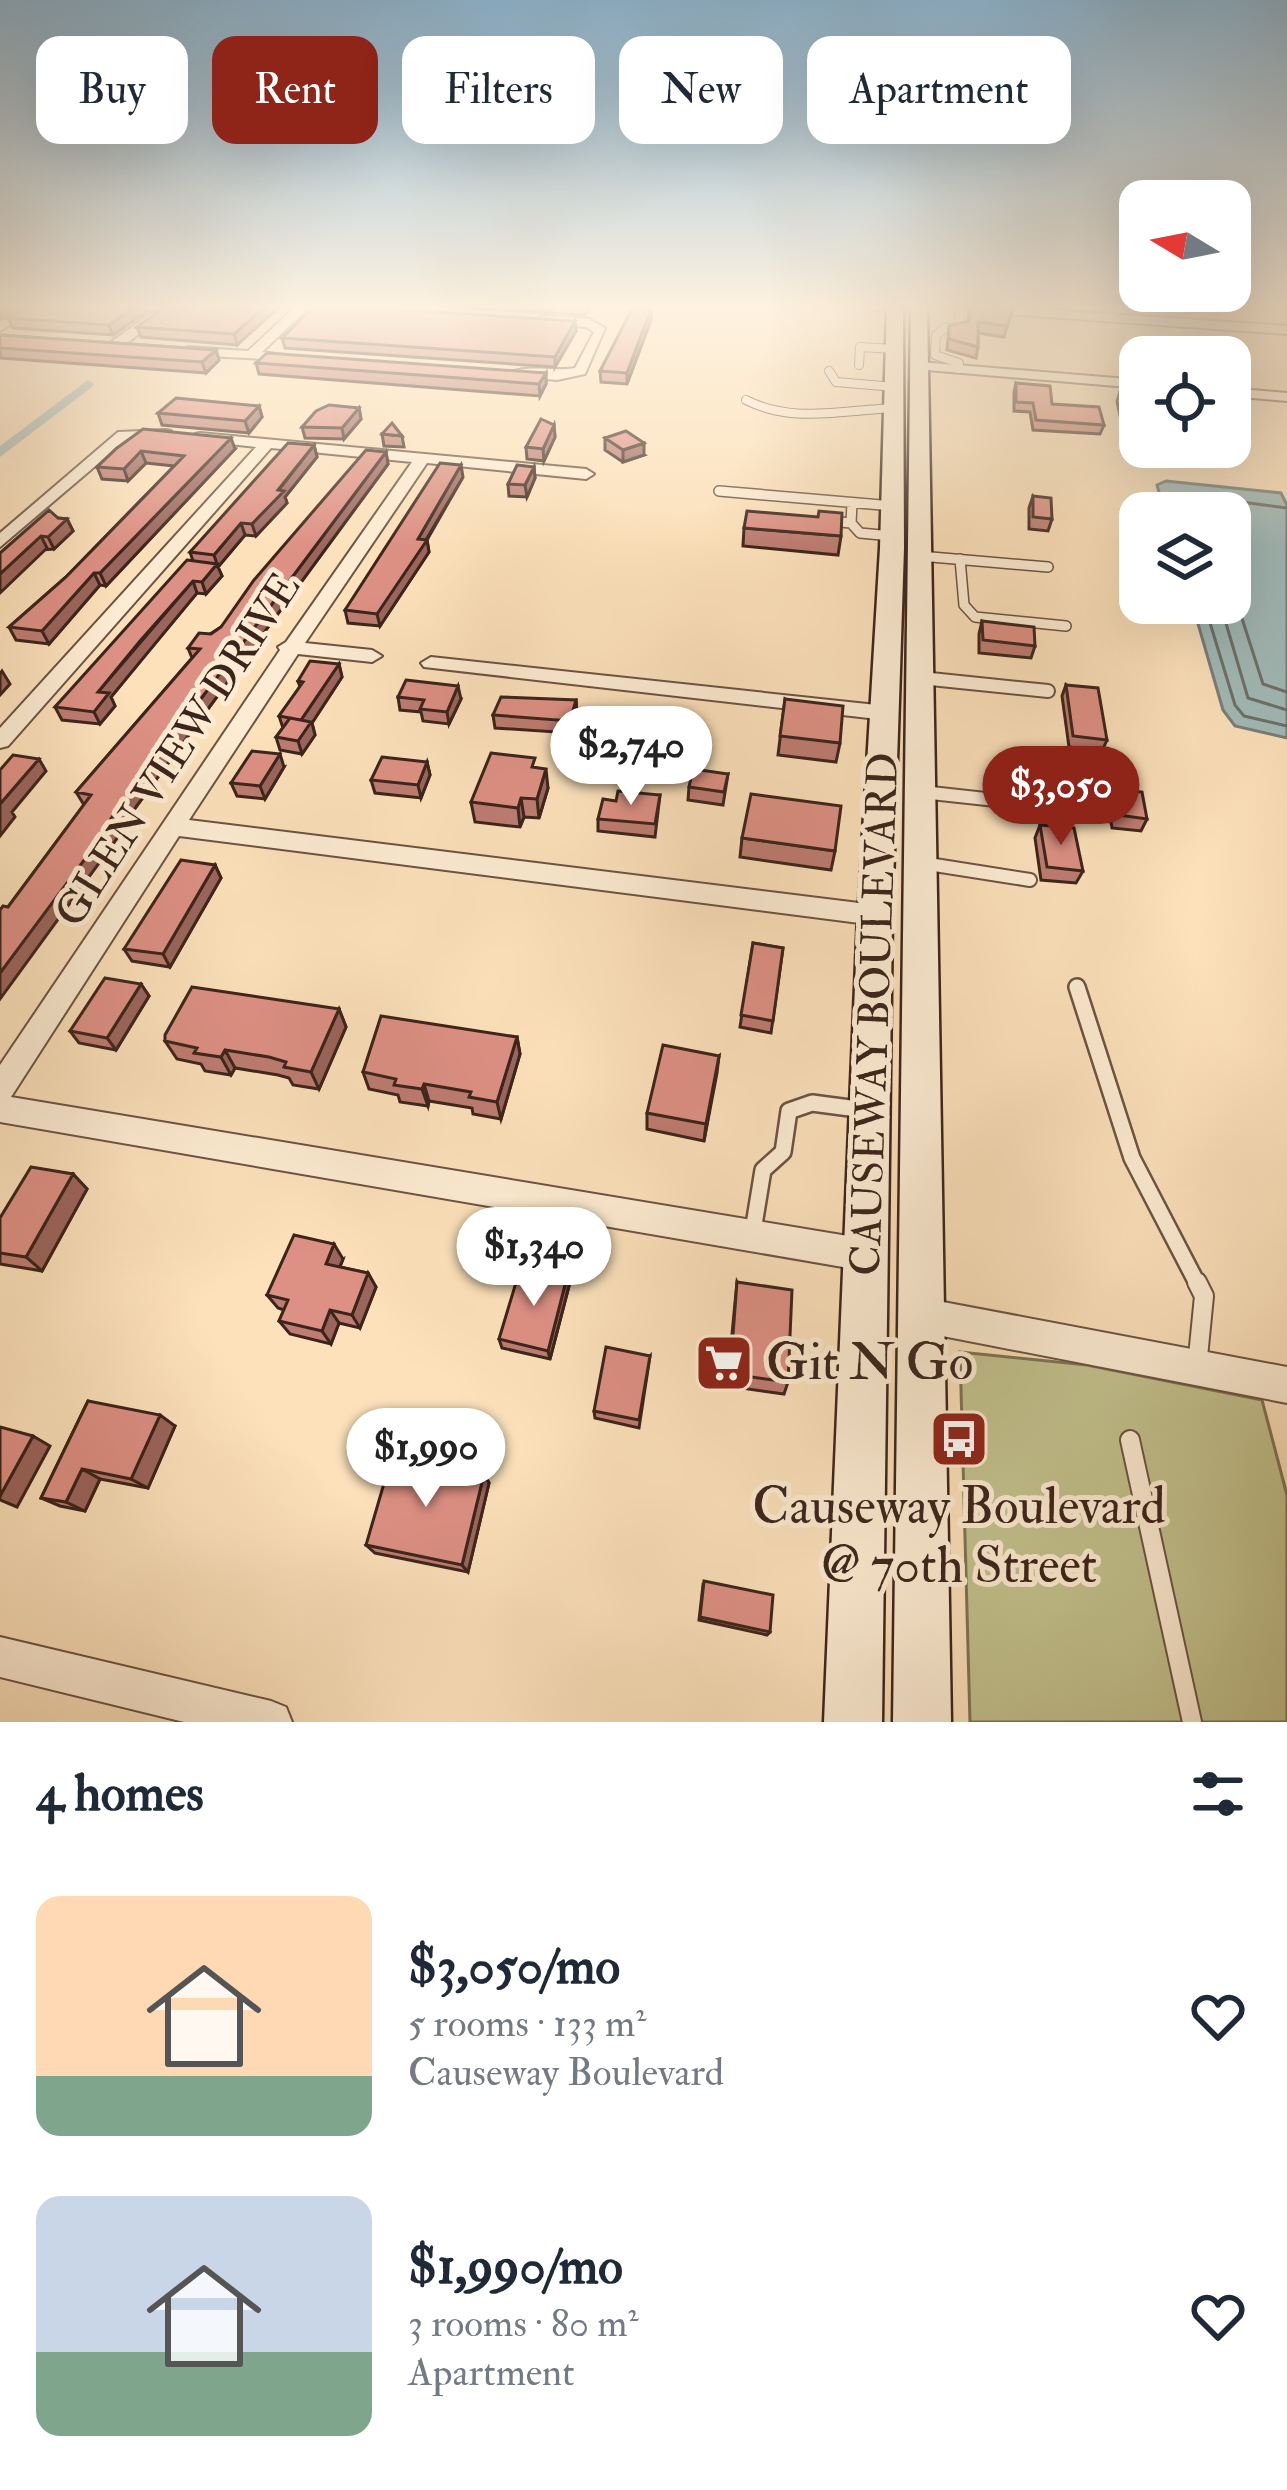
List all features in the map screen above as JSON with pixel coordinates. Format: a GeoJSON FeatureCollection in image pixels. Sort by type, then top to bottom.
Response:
{"type":"FeatureCollection","features":[{"type":"Feature","properties":{"kind":"main road","name":"CAUSEWAY BOULEVARD"},"geometry":{"type":"LineString","coordinates":[[895,387],[893,506],[906,548],[920,678],[922,1722]]}},
{"type":"Feature","properties":{"kind":"main road","name":"CAUSEWAY BOULEVARD"},"geometry":{"type":"LineString","coordinates":[[853,1722],[875,915],[886,713],[919,387]]}},
{"type":"Feature","properties":{"kind":"main road"},"geometry":{"type":"LineString","coordinates":[[866,1280],[922,1290]]}},
{"type":"Feature","properties":{"kind":"street"},"geometry":{"type":"LineString","coordinates":[[1251,394],[1287,397]]}},
{"type":"Feature","properties":{"kind":"street"},"geometry":{"type":"LineString","coordinates":[[0,542],[123,436],[146,432],[586,474]]}},
{"type":"Feature","properties":{"kind":"street"},"geometry":{"type":"LineString","coordinates":[[0,741],[268,443]]}},
{"type":"Feature","properties":{"kind":"street","name":"GLEN VIEW DRIVE"},"geometry":{"type":"LineString","coordinates":[[0,1089],[288,647],[424,456]]}},
{"type":"Feature","properties":{"kind":"street"},"geometry":{"type":"LineString","coordinates":[[288,647],[372,656]]}},
{"type":"Feature","properties":{"kind":"street"},"geometry":{"type":"LineString","coordinates":[[431,663],[886,713]]}},
{"type":"Feature","properties":{"kind":"street"},"geometry":{"type":"LineString","coordinates":[[175,827],[875,915]]}},
{"type":"Feature","properties":{"kind":"street"},"geometry":{"type":"LineString","coordinates":[[0,1109],[752,1238],[866,1280]]}},
{"type":"Feature","properties":{"kind":"street"},"geometry":{"type":"LineString","coordinates":[[922,1290],[1197,1369],[1287,1385]]}},
{"type":"Feature","properties":{"kind":"street"},"geometry":{"type":"LineString","coordinates":[[0,1657],[271,1722]]}},
{"type":"Feature","properties":{"kind":"lane"},"geometry":{"type":"LineString","coordinates":[[857,387],[895,397]]}},
{"type":"Feature","properties":{"kind":"lane"},"geometry":{"type":"LineString","coordinates":[[746,400],[764,409],[818,414],[895,397]]}},
{"type":"Feature","properties":{"kind":"lane"},"geometry":{"type":"LineString","coordinates":[[718,491],[893,506]]}},
{"type":"Feature","properties":{"kind":"lane"},"geometry":{"type":"LineString","coordinates":[[850,523],[852,503]]}},
{"type":"Feature","properties":{"kind":"lane"},"geometry":{"type":"LineString","coordinates":[[807,519],[850,523],[860,533],[960,559],[1048,567]]}},
{"type":"Feature","properties":{"kind":"lane"},"geometry":{"type":"LineString","coordinates":[[960,559],[964,604],[975,617],[1066,626]]}},
{"type":"Feature","properties":{"kind":"lane"},"geometry":{"type":"LineString","coordinates":[[920,678],[1048,691]]}},
{"type":"Feature","properties":{"kind":"lane"},"geometry":{"type":"LineString","coordinates":[[921,792],[1022,803]]}},
{"type":"Feature","properties":{"kind":"lane"},"geometry":{"type":"LineString","coordinates":[[921,863],[1030,880]]}},
{"type":"Feature","properties":{"kind":"lane"},"geometry":{"type":"LineString","coordinates":[[1077,987],[1132,1158],[1204,1297],[1197,1369]]}},
{"type":"Feature","properties":{"kind":"lane"},"geometry":{"type":"LineString","coordinates":[[752,1238],[763,1170],[783,1152],[789,1112],[812,1102],[870,1111]]}},
{"type":"Feature","properties":{"kind":"lane"},"geometry":{"type":"LineString","coordinates":[[1130,1440],[1192,1722]]}},
{"type":"Feature","properties":{"kind":"green space"},"geometry":{"type":"Polygon","coordinates":[[[960,1352],[1087,1365],[1262,1400],[1287,1495],[1287,1722],[970,1722],[960,1352]]]}},
{"type":"Feature","properties":{"kind":"water"},"geometry":{"type":"Polygon","coordinates":[[[1166,481],[1281,493],[1287,505],[1287,738],[1235,726],[1223,710],[1198,624],[1251,624],[1251,492],[1159,492],[1157,485],[1166,481]]]}},
{"type":"Feature","properties":{"kind":"building"},"geometry":{"type":"Polygon","coordinates":[[[1016,387],[1050,387],[1052,404],[1099,407],[1104,425],[1036,420],[1033,403],[1016,402],[1016,387]]]}},
{"type":"Feature","properties":{"kind":"building"},"geometry":{"type":"Polygon","coordinates":[[[176,398],[259,406],[245,421],[158,413],[176,398]]]}},
{"type":"Feature","properties":{"kind":"building"},"geometry":{"type":"Polygon","coordinates":[[[329,405],[359,408],[342,428],[302,427],[316,411],[329,405]]]}},
{"type":"Feature","properties":{"kind":"building"},"geometry":{"type":"Polygon","coordinates":[[[541,419],[554,425],[543,449],[526,447],[541,419]]]}},
{"type":"Feature","properties":{"kind":"building"},"geometry":{"type":"Polygon","coordinates":[[[392,423],[402,436],[382,434],[392,423]]]}},
{"type":"Feature","properties":{"kind":"building"},"geometry":{"type":"Polygon","coordinates":[[[143,429],[231,438],[42,631],[9,627],[66,577],[184,456],[141,451],[124,469],[97,467],[143,429]]]}},
{"type":"Feature","properties":{"kind":"building"},"geometry":{"type":"Polygon","coordinates":[[[626,431],[644,443],[623,450],[605,438],[626,431]]]}},
{"type":"Feature","properties":{"kind":"building"},"geometry":{"type":"Polygon","coordinates":[[[288,443],[314,445],[278,490],[284,491],[252,524],[241,523],[214,555],[190,552],[288,443]]]}},
{"type":"Feature","properties":{"kind":"building"},"geometry":{"type":"Polygon","coordinates":[[[366,450],[386,452],[0,973],[0,910],[8,907],[91,795],[76,792],[200,649],[188,648],[199,633],[211,634],[221,627],[254,580],[366,450]]]}},
{"type":"Feature","properties":{"kind":"building"},"geometry":{"type":"Polygon","coordinates":[[[440,463],[461,465],[418,539],[427,540],[377,614],[345,610],[440,463]]]}},
{"type":"Feature","properties":{"kind":"building"},"geometry":{"type":"Polygon","coordinates":[[[517,465],[534,467],[525,485],[508,484],[517,465]]]}},
{"type":"Feature","properties":{"kind":"building"},"geometry":{"type":"Polygon","coordinates":[[[1033,496],[1051,498],[1052,519],[1033,517],[1033,496]]]}},
{"type":"Feature","properties":{"kind":"building"},"geometry":{"type":"Polygon","coordinates":[[[49,510],[67,519],[0,574],[0,553],[49,510]]]}},
{"type":"Feature","properties":{"kind":"building"},"geometry":{"type":"Polygon","coordinates":[[[747,511],[818,517],[819,511],[842,513],[841,536],[744,528],[747,511]]]}},
{"type":"Feature","properties":{"kind":"building"},"geometry":{"type":"Polygon","coordinates":[[[187,560],[217,564],[202,582],[193,581],[140,641],[98,692],[109,693],[94,712],[55,707],[187,560]]]}},
{"type":"Feature","properties":{"kind":"building"},"geometry":{"type":"Polygon","coordinates":[[[982,621],[1034,627],[1035,646],[983,640],[982,621]]]}},
{"type":"Feature","properties":{"kind":"building"},"geometry":{"type":"Polygon","coordinates":[[[310,661],[339,664],[301,720],[279,716],[303,682],[298,681],[310,661]]]}},
{"type":"Feature","properties":{"kind":"building"},"geometry":{"type":"Polygon","coordinates":[[[406,680],[458,686],[447,712],[420,709],[424,700],[398,697],[406,680]]]}},
{"type":"Feature","properties":{"kind":"building"},"geometry":{"type":"Polygon","coordinates":[[[1066,685],[1098,688],[1107,740],[1073,736],[1066,685]]]}},
{"type":"Feature","properties":{"kind":"building"},"geometry":{"type":"Polygon","coordinates":[[[501,697],[576,700],[570,721],[493,715],[501,697]]]}},
{"type":"Feature","properties":{"kind":"building"},"geometry":{"type":"Polygon","coordinates":[[[785,699],[843,706],[840,743],[780,736],[785,699]]]}},
{"type":"Feature","properties":{"kind":"building"},"geometry":{"type":"Polygon","coordinates":[[[290,718],[311,722],[298,741],[276,737],[290,718]]]}},
{"type":"Feature","properties":{"kind":"building"},"geometry":{"type":"Polygon","coordinates":[[[252,751],[280,754],[260,786],[231,783],[252,751]]]}},
{"type":"Feature","properties":{"kind":"building"},"geometry":{"type":"Polygon","coordinates":[[[491,753],[535,758],[532,767],[546,769],[537,799],[521,798],[518,808],[471,802],[491,753]]]}},
{"type":"Feature","properties":{"kind":"building"},"geometry":{"type":"Polygon","coordinates":[[[13,755],[39,759],[0,804],[0,770],[13,755]]]}},
{"type":"Feature","properties":{"kind":"building"},"geometry":{"type":"Polygon","coordinates":[[[382,757],[427,762],[418,785],[371,780],[382,757]]]}},
{"type":"Feature","properties":{"kind":"building"},"geometry":{"type":"Polygon","coordinates":[[[1053,765],[1084,768],[1087,786],[1142,792],[1147,819],[1118,815],[1117,809],[1060,802],[1053,765]]]}},
{"type":"Feature","properties":{"kind":"building"},"geometry":{"type":"Polygon","coordinates":[[[693,769],[728,774],[724,792],[689,787],[693,769]]]}},
{"type":"Feature","properties":{"kind":"building"},"geometry":{"type":"Polygon","coordinates":[[[618,791],[660,795],[655,824],[598,819],[603,799],[616,801],[618,791]]]}},
{"type":"Feature","properties":{"kind":"building"},"geometry":{"type":"Polygon","coordinates":[[[751,794],[841,806],[835,851],[742,838],[751,794]]]}},
{"type":"Feature","properties":{"kind":"building"},"geometry":{"type":"Polygon","coordinates":[[[1040,825],[1074,828],[1083,871],[1047,867],[1040,825]]]}},
{"type":"Feature","properties":{"kind":"building"},"geometry":{"type":"Polygon","coordinates":[[[181,860],[215,865],[163,954],[124,949],[181,860]]]}},
{"type":"Feature","properties":{"kind":"building"},"geometry":{"type":"Polygon","coordinates":[[[753,943],[783,948],[773,1021],[741,1015],[753,943]]]}},
{"type":"Feature","properties":{"kind":"building"},"geometry":{"type":"Polygon","coordinates":[[[105,978],[141,984],[107,1038],[70,1031],[105,978]]]}},
{"type":"Feature","properties":{"kind":"building"},"geometry":{"type":"Polygon","coordinates":[[[192,987],[339,1009],[311,1072],[284,1067],[286,1062],[269,1057],[225,1050],[221,1057],[194,1053],[197,1048],[165,1041],[192,987]]]}},
{"type":"Feature","properties":{"kind":"building"},"geometry":{"type":"Polygon","coordinates":[[[381,1016],[517,1037],[497,1102],[424,1084],[422,1089],[394,1085],[396,1079],[363,1072],[381,1016]]]}},
{"type":"Feature","properties":{"kind":"building"},"geometry":{"type":"Polygon","coordinates":[[[663,1045],[719,1056],[706,1124],[647,1113],[663,1045]]]}},
{"type":"Feature","properties":{"kind":"building"},"geometry":{"type":"Polygon","coordinates":[[[31,1167],[73,1174],[26,1257],[0,1253],[0,1218],[31,1167]]]}},
{"type":"Feature","properties":{"kind":"building"},"geometry":{"type":"Polygon","coordinates":[[[294,1235],[334,1244],[326,1264],[368,1273],[352,1315],[330,1310],[322,1331],[279,1321],[288,1300],[267,1295],[294,1235]]]}},
{"type":"Feature","properties":{"kind":"building"},"geometry":{"type":"Polygon","coordinates":[[[521,1266],[567,1277],[548,1351],[499,1339],[521,1266]]]}},
{"type":"Feature","properties":{"kind":"building"},"geometry":{"type":"Polygon","coordinates":[[[737,1282],[792,1290],[788,1382],[730,1374],[737,1282]]]}},
{"type":"Feature","properties":{"kind":"building"},"geometry":{"type":"Polygon","coordinates":[[[606,1347],[650,1356],[639,1420],[594,1411],[606,1347]]]}},
{"type":"Feature","properties":{"kind":"building"},"geometry":{"type":"Polygon","coordinates":[[[88,1401],[160,1415],[131,1479],[82,1469],[66,1502],[41,1498],[88,1401]]]}},
{"type":"Feature","properties":{"kind":"building"},"geometry":{"type":"Polygon","coordinates":[[[0,1427],[33,1436],[0,1496],[0,1427]]]}},
{"type":"Feature","properties":{"kind":"building"},"geometry":{"type":"Polygon","coordinates":[[[392,1456],[484,1474],[462,1565],[366,1545],[392,1456]]]}},
{"type":"Feature","properties":{"kind":"building"},"geometry":{"type":"Polygon","coordinates":[[[704,1581],[773,1595],[770,1632],[700,1617],[704,1581]]]}},
{"type":"Feature","properties":{"kind":"waterway"},"geometry":{"type":"LineString","coordinates":[[0,453],[84,387]]}},
{"type":"Feature","properties":{"kind":"place","name":"Git N Go"},"geometry":{"type":"Point","coordinates":[724,1363]}},
{"type":"Feature","properties":{"kind":"place","name":"Causeway Boulevard @ 70th Street"},"geometry":{"type":"Point","coordinates":[959,1439]}}]}
